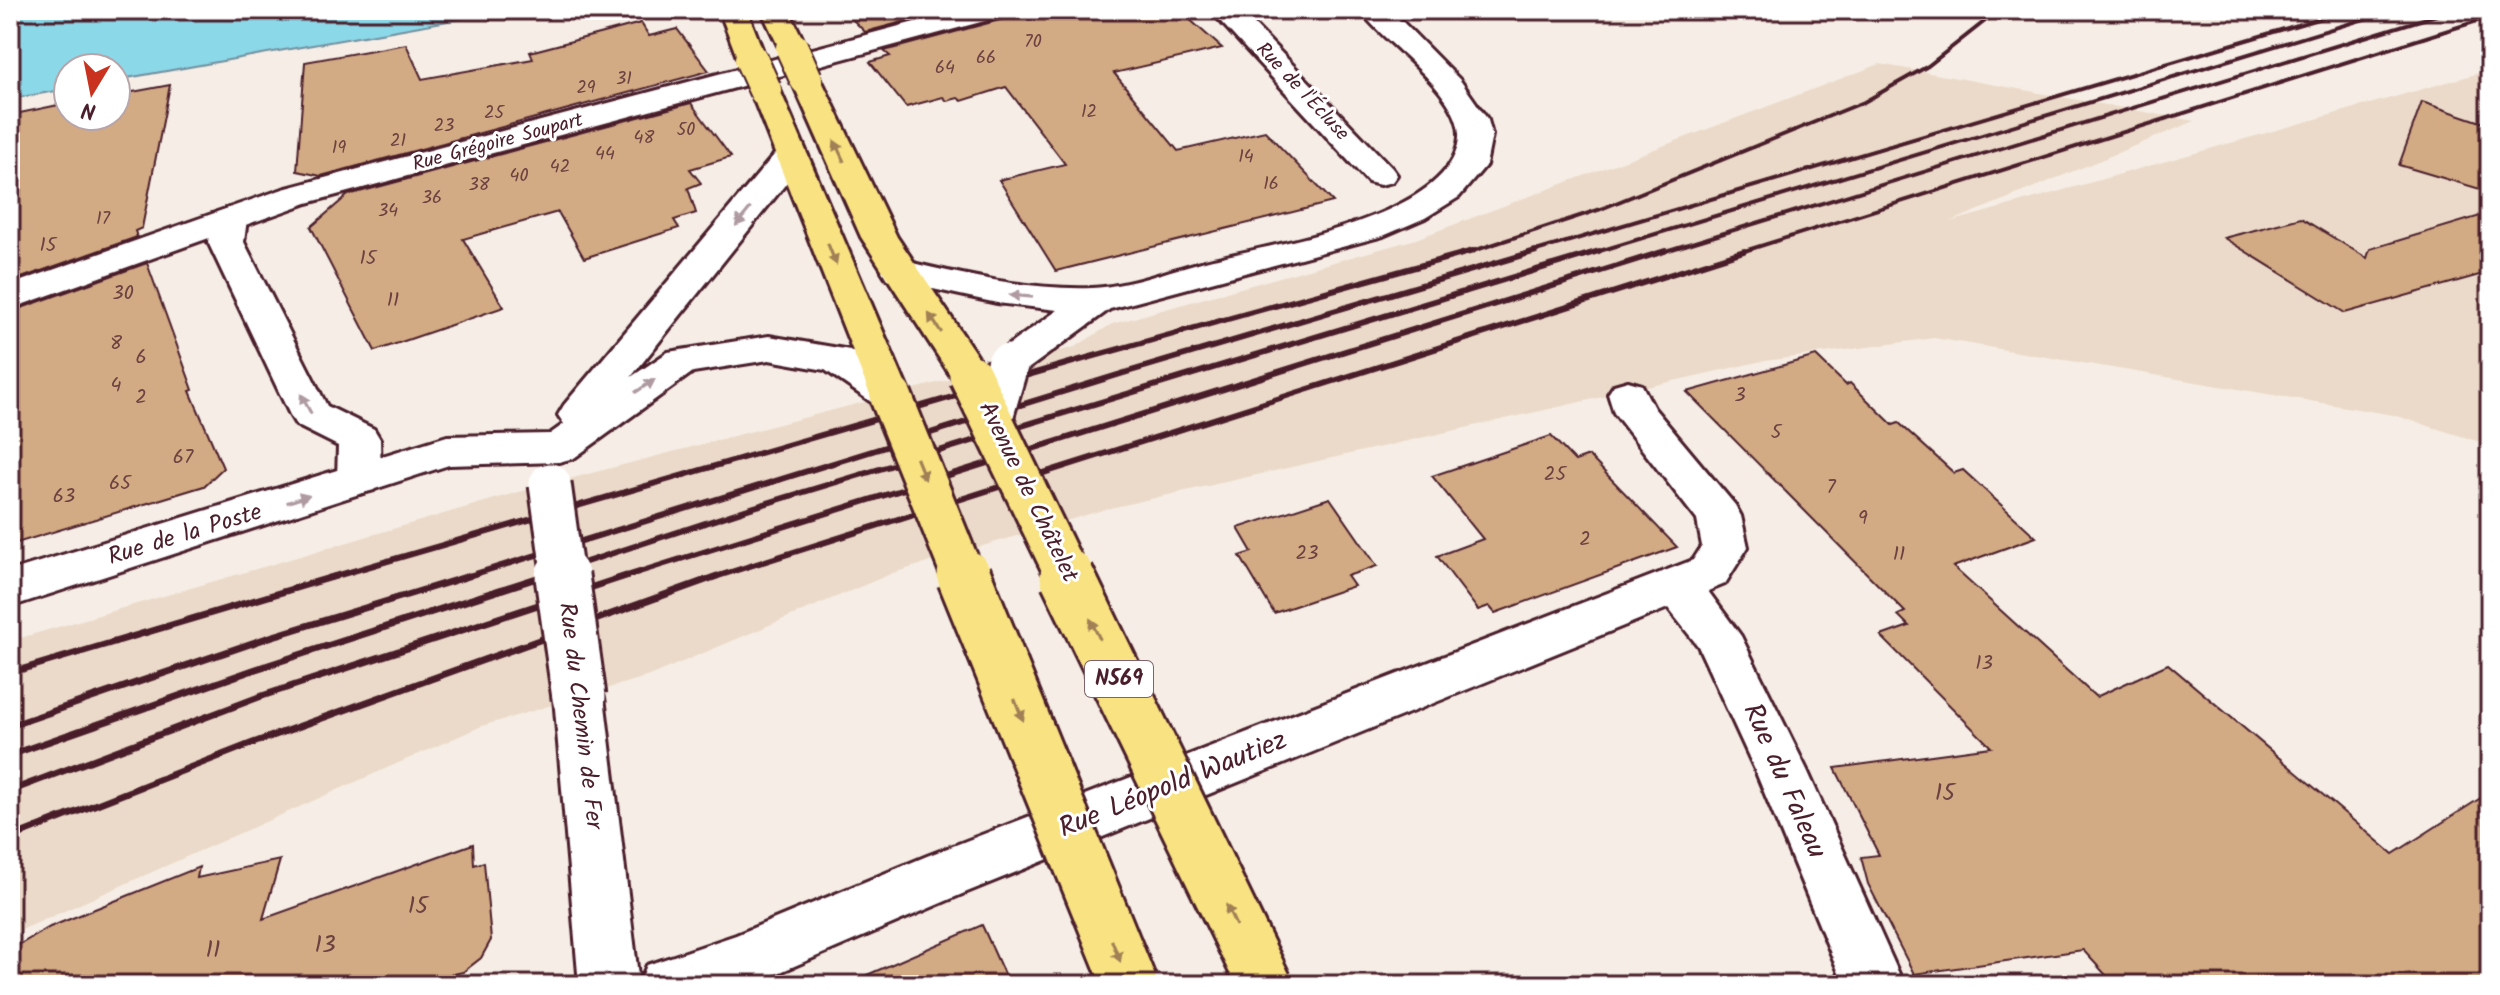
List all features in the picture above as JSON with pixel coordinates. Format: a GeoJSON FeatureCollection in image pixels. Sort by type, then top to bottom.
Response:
{"type":"FeatureCollection","features":[{"type":"Feature","properties":{"kind":"main road"},"geometry":{"type":"LineString","coordinates":[[733,10],[1130,985]]}},
{"type":"Feature","properties":{"kind":"main road","name":"Avenue de Châtelet"},"geometry":{"type":"LineString","coordinates":[[775,10],[879,237],[900,271],[990,386],[1265,985]]}},
{"type":"Feature","properties":{"kind":"street","name":"Rue Grégoire Soupart"},"geometry":{"type":"LineString","coordinates":[[10,298],[127,253],[295,196],[993,10]]}},
{"type":"Feature","properties":{"kind":"street","name":"Rue de l'Écluse"},"geometry":{"type":"LineString","coordinates":[[1224,10],[1380,175]]}},
{"type":"Feature","properties":{"kind":"street"},"geometry":{"type":"LineString","coordinates":[[900,271],[991,293],[1099,299],[1400,218],[1460,179],[1476,151],[1472,118],[1443,79],[1374,10]]}},
{"type":"Feature","properties":{"kind":"street"},"geometry":{"type":"LineString","coordinates":[[554,466],[591,397],[791,156]]}},
{"type":"Feature","properties":{"kind":"street"},"geometry":{"type":"LineString","coordinates":[[229,219],[226,242],[311,415],[359,439],[359,479]]}},
{"type":"Feature","properties":{"kind":"street"},"geometry":{"type":"LineString","coordinates":[[990,386],[1099,299]]}},
{"type":"Feature","properties":{"kind":"street"},"geometry":{"type":"LineString","coordinates":[[554,466],[682,361],[769,348],[836,359],[891,397]]}},
{"type":"Feature","properties":{"kind":"street","name":"Rue Léopold Wautiez"},"geometry":{"type":"LineString","coordinates":[[668,985],[740,961],[947,874],[1678,587],[1709,572],[1725,547],[1719,516],[1635,413],[1628,394]]}},
{"type":"Feature","properties":{"kind":"street","name":"Rue de la Poste"},"geometry":{"type":"LineString","coordinates":[[10,589],[447,451],[554,466]]}},
{"type":"Feature","properties":{"kind":"street","name":"Rue du Chemin de Fer"},"geometry":{"type":"LineString","coordinates":[[554,466],[609,985]]}},
{"type":"Feature","properties":{"kind":"street","name":"Rue du Faleau"},"geometry":{"type":"LineString","coordinates":[[1678,587],[1717,636],[1781,770],[1874,985]]}},
{"type":"Feature","properties":{"kind":"shaded area"},"geometry":{"type":"Polygon","coordinates":[[[1880,64],[2195,121],[1950,222],[2490,70],[2490,445],[2393,415],[1934,338],[1758,362],[1106,509],[893,573],[649,676],[482,726],[10,935],[10,641],[515,493],[1075,347],[1112,324],[1416,239],[1880,64]]]}},
{"type":"Feature","properties":{"kind":"water"},"geometry":{"type":"Polygon","coordinates":[[[10,10],[510,10],[132,77],[132,52],[52,52],[52,92],[10,99],[10,10]]]}},
{"type":"Feature","properties":{"kind":"building"},"geometry":{"type":"Polygon","coordinates":[[[843,10],[948,10],[865,32],[843,10]]]}},
{"type":"Feature","properties":{"kind":"building"},"geometry":{"type":"Polygon","coordinates":[[[1010,10],[1179,10],[1222,48],[1114,73],[1178,151],[1265,131],[1333,202],[1056,271],[999,180],[1065,164],[1006,87],[962,101],[958,98],[947,101],[943,97],[906,107],[870,62],[890,56],[884,51],[1004,19],[1010,10]]]}},
{"type":"Feature","properties":{"kind":"building"},"geometry":{"type":"Polygon","coordinates":[[[641,23],[649,36],[677,29],[709,71],[321,176],[297,171],[305,62],[406,44],[422,79],[533,59],[530,52],[641,23]]]}},
{"type":"Feature","properties":{"kind":"building"},"geometry":{"type":"Polygon","coordinates":[[[170,85],[142,228],[135,231],[137,237],[10,282],[10,245],[17,242],[10,234],[10,115],[52,106],[52,132],[132,132],[132,92],[170,85]]]}},
{"type":"Feature","properties":{"kind":"building"},"geometry":{"type":"Polygon","coordinates":[[[2422,102],[2490,125],[2490,192],[2399,165],[2422,102]]]}},
{"type":"Feature","properties":{"kind":"building"},"geometry":{"type":"Polygon","coordinates":[[[691,103],[731,157],[690,169],[701,183],[688,188],[696,213],[674,220],[679,228],[584,258],[558,212],[463,239],[504,307],[375,351],[311,227],[348,195],[691,103]]]}},
{"type":"Feature","properties":{"kind":"building"},"geometry":{"type":"Polygon","coordinates":[[[2490,213],[2490,272],[2345,313],[2224,238],[2301,218],[2367,258],[2370,249],[2490,213]]]}},
{"type":"Feature","properties":{"kind":"building"},"geometry":{"type":"Polygon","coordinates":[[[147,263],[193,390],[190,391],[223,468],[204,486],[10,545],[10,312],[147,263]]]}},
{"type":"Feature","properties":{"kind":"building"},"geometry":{"type":"Polygon","coordinates":[[[1816,356],[1846,385],[1850,383],[1893,425],[1899,423],[1954,473],[1963,470],[2036,537],[1953,567],[2096,697],[2168,664],[2393,854],[2490,792],[2490,985],[2115,985],[2083,950],[1914,974],[1868,884],[1861,857],[1879,855],[1835,768],[1991,747],[1881,636],[1909,626],[1898,615],[1905,612],[1687,392],[1816,356]]]}},
{"type":"Feature","properties":{"kind":"building"},"geometry":{"type":"Polygon","coordinates":[[[1551,436],[1575,461],[1589,456],[1677,547],[1495,613],[1489,606],[1478,610],[1437,556],[1483,539],[1432,476],[1551,436]]]}},
{"type":"Feature","properties":{"kind":"building"},"geometry":{"type":"Polygon","coordinates":[[[1330,498],[1377,566],[1347,576],[1354,586],[1274,613],[1240,556],[1252,552],[1238,528],[1330,498]]]}},
{"type":"Feature","properties":{"kind":"building"},"geometry":{"type":"Polygon","coordinates":[[[473,844],[474,865],[484,862],[491,940],[481,958],[463,972],[404,985],[10,985],[10,950],[50,927],[199,867],[197,878],[280,860],[263,919],[473,844]]]}},
{"type":"Feature","properties":{"kind":"building"},"geometry":{"type":"Polygon","coordinates":[[[982,925],[1009,985],[844,985],[982,925]]]}},
{"type":"Feature","properties":{"kind":"railway"},"geometry":{"type":"LineString","coordinates":[[1467,253],[1601,209],[1864,102],[1928,66],[1999,10]]}},
{"type":"Feature","properties":{"kind":"railway"},"geometry":{"type":"LineString","coordinates":[[1529,253],[2348,10]]}},
{"type":"Feature","properties":{"kind":"railway"},"geometry":{"type":"LineString","coordinates":[[1593,253],[2394,10]]}},
{"type":"Feature","properties":{"kind":"railway"},"geometry":{"type":"LineString","coordinates":[[1659,253],[2453,10]]}},
{"type":"Feature","properties":{"kind":"railway"},"geometry":{"type":"LineString","coordinates":[[1738,253],[2490,17]]}},
{"type":"Feature","properties":{"kind":"railway"},"geometry":{"type":"LineString","coordinates":[[329,578],[1087,358],[1473,251]]}},
{"type":"Feature","properties":{"kind":"railway"},"geometry":{"type":"LineString","coordinates":[[462,578],[1124,373],[1536,251]]}},
{"type":"Feature","properties":{"kind":"railway"},"geometry":{"type":"LineString","coordinates":[[537,578],[751,508],[1599,251]]}},
{"type":"Feature","properties":{"kind":"railway"},"geometry":{"type":"LineString","coordinates":[[620,578],[1665,251]]}},
{"type":"Feature","properties":{"kind":"railway"},"geometry":{"type":"LineString","coordinates":[[712,578],[1744,251]]}},
{"type":"Feature","properties":{"kind":"railway"},"geometry":{"type":"LineString","coordinates":[[10,673],[336,576]]}},
{"type":"Feature","properties":{"kind":"railway"},"geometry":{"type":"LineString","coordinates":[[10,726],[270,637],[469,576]]}},
{"type":"Feature","properties":{"kind":"railway"},"geometry":{"type":"LineString","coordinates":[[10,755],[256,669],[543,576]]}},
{"type":"Feature","properties":{"kind":"railway"},"geometry":{"type":"LineString","coordinates":[[10,791],[259,697],[626,576]]}},
{"type":"Feature","properties":{"kind":"railway"},"geometry":{"type":"LineString","coordinates":[[10,838],[253,743],[717,576]]}}]}
